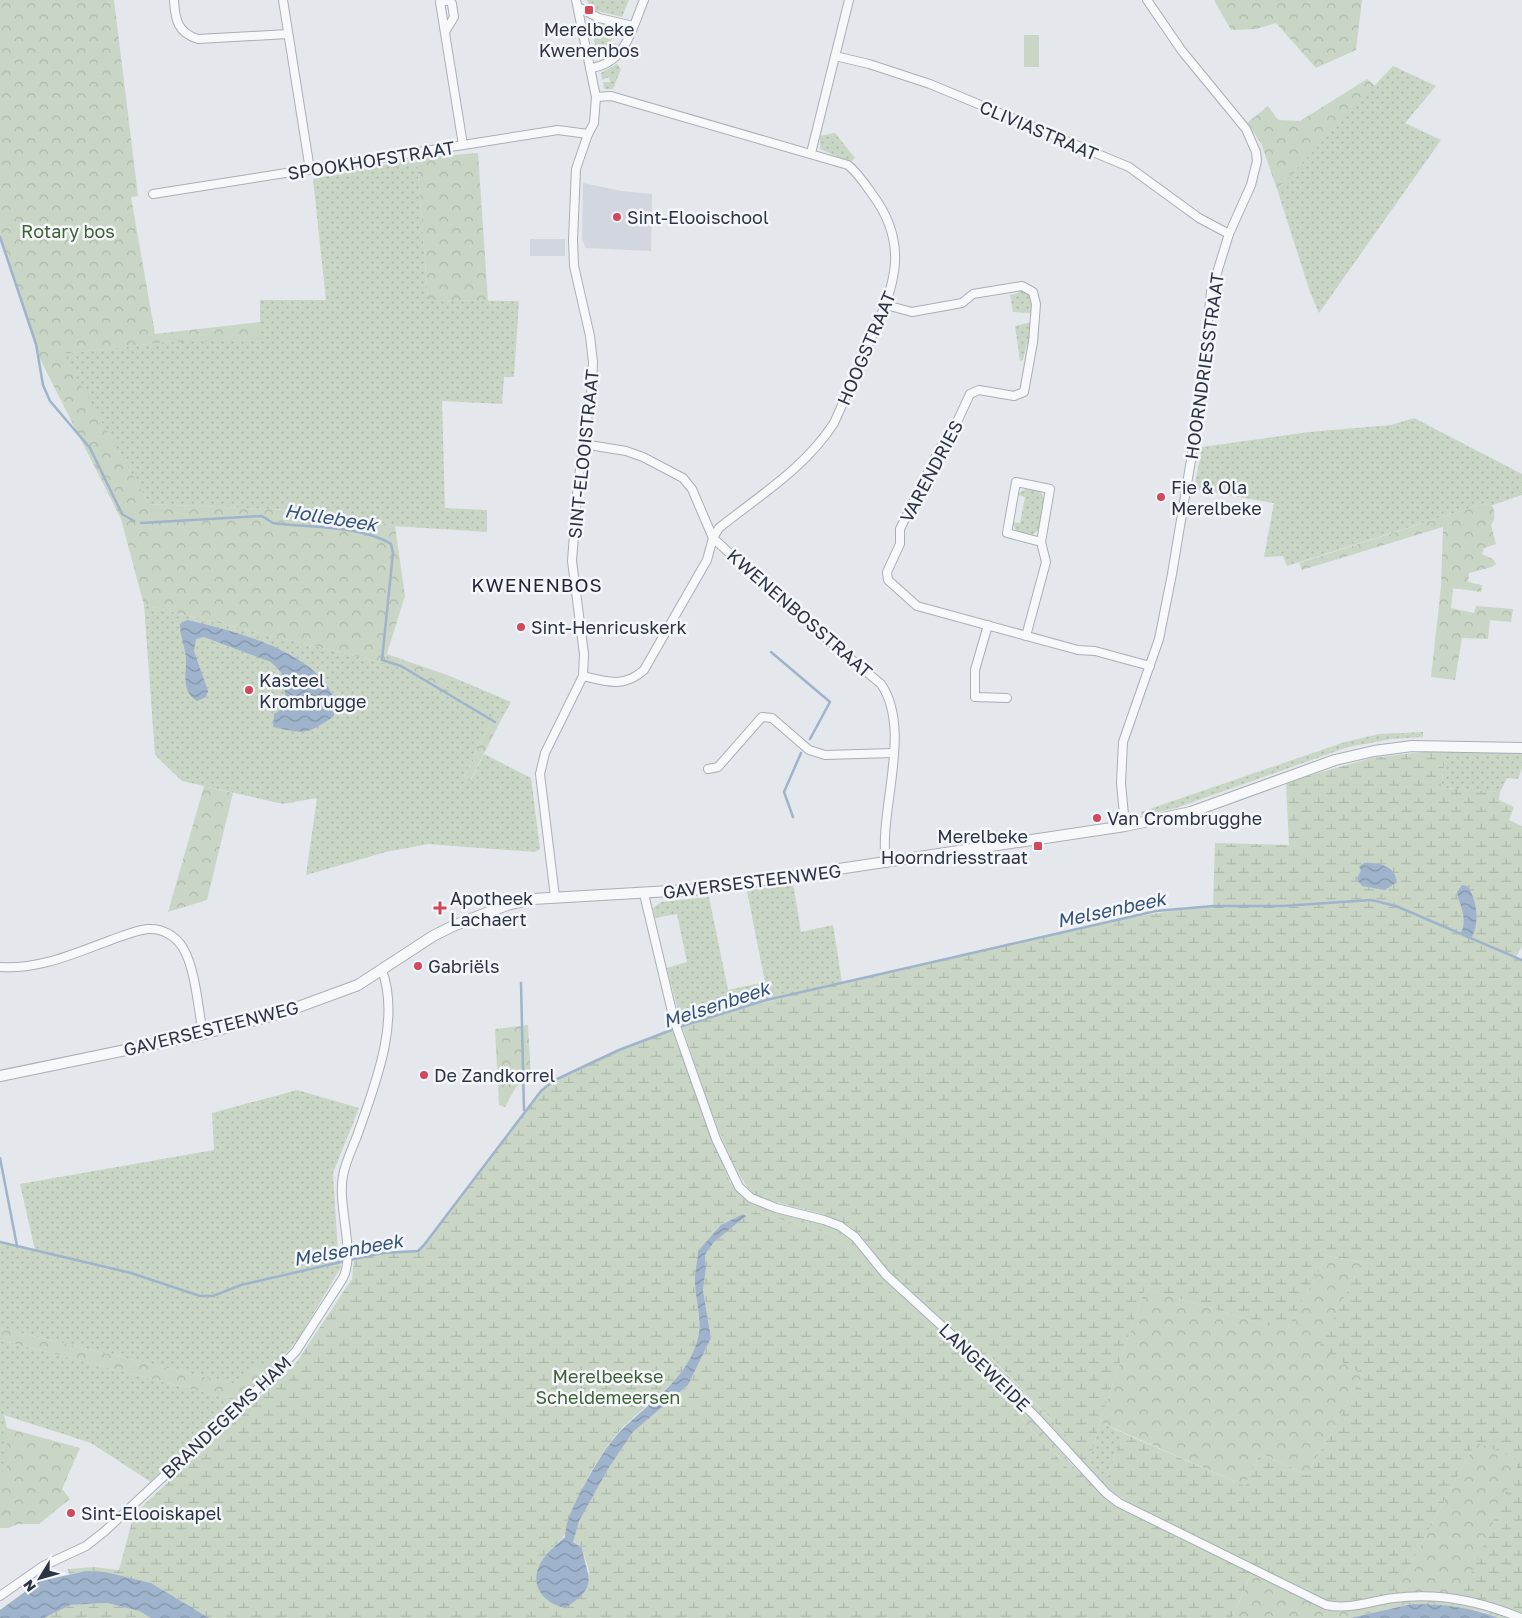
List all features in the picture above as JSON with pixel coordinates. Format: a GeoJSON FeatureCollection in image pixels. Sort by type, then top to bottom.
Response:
{"type":"FeatureCollection","features":[{"type":"Feature","properties":{"kind":"street"},"geometry":{"type":"LineString","coordinates":[[174,0],[175,18],[180,29],[188,36],[198,39],[288,34]]}},
{"type":"Feature","properties":{"kind":"street"},"geometry":{"type":"LineString","coordinates":[[590,68],[604,66],[619,56],[644,0]]}},
{"type":"Feature","properties":{"kind":"street"},"geometry":{"type":"LineString","coordinates":[[811,153],[849,0]]}},
{"type":"Feature","properties":{"kind":"street","name":"HOORNDRIESSTRAAT"},"geometry":{"type":"LineString","coordinates":[[1125,826],[1121,783],[1124,742],[1159,639],[1172,574],[1193,454],[1210,292],[1229,234],[1255,174],[1257,161],[1252,140],[1182,52],[1148,0]]}},
{"type":"Feature","properties":{"kind":"street"},"geometry":{"type":"LineString","coordinates":[[284,1],[310,170]]}},
{"type":"Feature","properties":{"kind":"street"},"geometry":{"type":"LineString","coordinates":[[577,3],[599,18],[633,26]]}},
{"type":"Feature","properties":{"kind":"street","name":"SINT-ELOOISTRAAT"},"geometry":{"type":"LineString","coordinates":[[555,897],[539,784],[540,768],[545,753],[583,676],[584,654],[572,561],[578,483],[592,386],[593,362],[590,336],[574,266],[573,240],[576,169],[588,134],[594,123],[596,97],[577,3]]}},
{"type":"Feature","properties":{"kind":"street"},"geometry":{"type":"LineString","coordinates":[[445,32],[463,146]]}},
{"type":"Feature","properties":{"kind":"street","name":"CLIVIASTRAAT"},"geometry":{"type":"LineString","coordinates":[[835,56],[869,64],[930,84],[1128,167],[1199,218],[1229,234]]}},
{"type":"Feature","properties":{"kind":"street","name":"HOOGSTRAAT"},"geometry":{"type":"LineString","coordinates":[[583,676],[621,683],[636,677],[644,670],[707,560],[713,538],[719,528],[805,459],[826,436],[834,423],[886,305],[895,267],[893,230],[889,219],[856,172],[848,165],[611,96],[596,97]]}},
{"type":"Feature","properties":{"kind":"street","name":"SPOOKHOFSTRAAT"},"geometry":{"type":"LineString","coordinates":[[153,194],[558,130],[588,134]]}},
{"type":"Feature","properties":{"kind":"street","name":"VARENDRIES"},"geometry":{"type":"LineString","coordinates":[[886,305],[912,312],[962,303],[973,294],[1022,286],[1028,288],[1036,297],[1033,342],[1024,392],[1014,396],[979,390],[970,394],[951,435],[940,448],[900,530],[900,544],[887,572],[888,580],[917,606],[1078,650],[1095,651],[1150,666]]}},
{"type":"Feature","properties":{"kind":"street","name":"KWENENBOSSTRAAT"},"geometry":{"type":"LineString","coordinates":[[584,444],[626,451],[675,472],[692,489],[713,538],[785,604],[881,684],[888,694],[892,708],[892,786],[884,845],[886,863]]}},
{"type":"Feature","properties":{"kind":"street"},"geometry":{"type":"LineString","coordinates":[[1026,636],[1046,562],[1041,542],[1050,489],[1016,482],[1007,533],[1041,542]]}},
{"type":"Feature","properties":{"kind":"street"},"geometry":{"type":"LineString","coordinates":[[988,625],[975,670],[975,697],[1007,698]]}},
{"type":"Feature","properties":{"kind":"street"},"geometry":{"type":"LineString","coordinates":[[708,769],[718,768],[762,718],[766,716],[772,718],[809,750],[825,754],[893,753]]}},
{"type":"Feature","properties":{"kind":"street","name":"GAVERSESTEENWEG"},"geometry":{"type":"LineString","coordinates":[[0,1076],[258,1021],[358,985],[433,936],[479,914],[507,905],[555,897],[644,894],[705,889],[1125,826],[1191,812],[1335,760],[1374,750],[1412,746],[1522,748]]}},
{"type":"Feature","properties":{"kind":"street","name":"LANGEWEIDE"},"geometry":{"type":"LineString","coordinates":[[644,894],[675,1023],[716,1138],[733,1177],[744,1192],[751,1198],[769,1205],[840,1226],[855,1237],[886,1275],[966,1348],[1035,1416],[1097,1485],[1119,1503],[1326,1605],[1346,1608],[1393,1598],[1434,1595],[1472,1602],[1521,1618]]}},
{"type":"Feature","properties":{"kind":"street"},"geometry":{"type":"LineString","coordinates":[[0,967],[43,963],[148,929],[162,931],[174,936],[183,947],[188,959],[203,1034]]}},
{"type":"Feature","properties":{"kind":"street","name":"BRANDEGEMS HAM"},"geometry":{"type":"LineString","coordinates":[[0,1596],[43,1566],[86,1546],[105,1531],[270,1379],[296,1351],[343,1278],[347,1266],[343,1214],[343,1176],[383,1057],[387,1020],[387,990],[382,970]]}},
{"type":"Feature","properties":{"kind":"shaded area","name":"Sint-Elooischool"},"geometry":{"type":"Polygon","coordinates":[[[583,183],[621,191],[652,194],[651,251],[586,248],[582,240],[583,183]]]}},
{"type":"Feature","properties":{"kind":"shaded area"},"geometry":{"type":"Polygon","coordinates":[[[530,239],[565,239],[565,256],[530,256],[530,239]]]}},
{"type":"Feature","properties":{"kind":"green space","name":"Rotary bos"},"geometry":{"type":"Polygon","coordinates":[[[0,0],[114,0],[138,196],[131,197],[155,334],[260,322],[259,338],[157,343],[63,354],[149,504],[339,512],[395,526],[405,596],[384,663],[144,605],[121,519],[39,357],[0,240],[0,0]]]}},
{"type":"Feature","properties":{"kind":"green space"},"geometry":{"type":"Polygon","coordinates":[[[587,0],[629,0],[622,17],[590,9],[587,0]]]}},
{"type":"Feature","properties":{"kind":"green space"},"geometry":{"type":"Polygon","coordinates":[[[1214,0],[1362,0],[1356,50],[1316,68],[1276,23],[1256,29],[1231,30],[1214,0]]]}},
{"type":"Feature","properties":{"kind":"green space"},"geometry":{"type":"Polygon","coordinates":[[[597,21],[618,25],[611,42],[618,45],[608,54],[600,57],[596,55],[592,22],[597,21]]]}},
{"type":"Feature","properties":{"kind":"green space"},"geometry":{"type":"Polygon","coordinates":[[[1024,35],[1039,35],[1039,67],[1024,67],[1024,35]]]}},
{"type":"Feature","properties":{"kind":"green space"},"geometry":{"type":"Polygon","coordinates":[[[617,64],[621,69],[613,89],[604,89],[603,82],[610,82],[609,77],[602,80],[601,73],[617,64]]]}},
{"type":"Feature","properties":{"kind":"green space"},"geometry":{"type":"Polygon","coordinates":[[[1393,66],[1436,86],[1405,123],[1441,140],[1319,313],[1310,292],[1277,189],[1393,66]]]}},
{"type":"Feature","properties":{"kind":"green space"},"geometry":{"type":"Polygon","coordinates":[[[1367,79],[1375,86],[1277,189],[1261,143],[1247,123],[1268,106],[1278,120],[1300,121],[1367,79]]]}},
{"type":"Feature","properties":{"kind":"green space"},"geometry":{"type":"Polygon","coordinates":[[[835,133],[855,158],[850,162],[820,149],[820,136],[835,133]]]}},
{"type":"Feature","properties":{"kind":"green space"},"geometry":{"type":"Polygon","coordinates":[[[478,153],[488,301],[428,300],[417,158],[478,153]]]}},
{"type":"Feature","properties":{"kind":"green space"},"geometry":{"type":"Polygon","coordinates":[[[417,158],[428,300],[519,301],[514,377],[504,377],[502,404],[442,401],[445,508],[487,510],[487,532],[395,526],[339,512],[149,504],[62,354],[157,343],[260,322],[260,300],[326,300],[313,179],[417,158]]]}},
{"type":"Feature","properties":{"kind":"green space"},"geometry":{"type":"Polygon","coordinates":[[[1019,290],[1027,293],[1031,298],[1032,313],[1013,312],[1010,295],[1018,293],[1019,290]]]}},
{"type":"Feature","properties":{"kind":"green space"},"geometry":{"type":"Polygon","coordinates":[[[1031,322],[1030,344],[1027,344],[1023,360],[1020,361],[1015,326],[1031,322]]]}},
{"type":"Feature","properties":{"kind":"green space"},"geometry":{"type":"Polygon","coordinates":[[[1414,418],[1522,474],[1522,495],[1487,507],[1486,503],[1287,566],[1283,556],[1264,557],[1274,503],[1194,489],[1202,447],[1309,432],[1391,425],[1414,418]]]}},
{"type":"Feature","properties":{"kind":"green space"},"geometry":{"type":"Polygon","coordinates":[[[1027,488],[1040,491],[1045,499],[1039,529],[1032,535],[1017,531],[1013,526],[1013,522],[1020,523],[1025,497],[1018,495],[1027,488]]]}},
{"type":"Feature","properties":{"kind":"green space"},"geometry":{"type":"Polygon","coordinates":[[[1486,503],[1487,507],[1492,505],[1494,511],[1491,525],[1496,544],[1484,548],[1482,554],[1493,559],[1496,564],[1492,567],[1469,573],[1468,582],[1482,585],[1481,592],[1453,588],[1451,608],[1474,613],[1476,606],[1513,609],[1511,622],[1490,620],[1488,639],[1462,638],[1455,680],[1431,677],[1441,587],[1443,527],[1302,570],[1299,563],[1486,503]]]}},
{"type":"Feature","properties":{"kind":"green space"},"geometry":{"type":"Polygon","coordinates":[[[144,605],[384,663],[387,654],[401,659],[398,668],[418,675],[417,683],[450,697],[491,720],[464,777],[471,780],[484,754],[531,778],[540,849],[535,852],[428,844],[386,852],[306,875],[317,798],[283,804],[182,781],[155,755],[144,605]]]}},
{"type":"Feature","properties":{"kind":"green space"},"geometry":{"type":"Polygon","coordinates":[[[401,659],[450,676],[444,686],[501,720],[470,781],[464,777],[491,720],[450,697],[416,683],[418,675],[398,668],[401,659]]]}},
{"type":"Feature","properties":{"kind":"green space"},"geometry":{"type":"Polygon","coordinates":[[[450,676],[511,702],[501,720],[443,686],[450,676]]]}},
{"type":"Feature","properties":{"kind":"green space"},"geometry":{"type":"Polygon","coordinates":[[[1423,732],[1423,737],[1392,739],[1348,747],[1176,808],[1142,816],[1141,812],[1345,742],[1379,734],[1423,732]]]}},
{"type":"Feature","properties":{"kind":"green space"},"geometry":{"type":"Polygon","coordinates":[[[1446,749],[1522,753],[1522,768],[1518,779],[1507,778],[1500,792],[1441,788],[1446,749]]]}},
{"type":"Feature","properties":{"kind":"green space"},"geometry":{"type":"Polygon","coordinates":[[[1446,749],[1441,788],[1500,792],[1499,800],[1514,807],[1509,820],[1522,826],[1522,946],[1516,957],[1522,960],[1522,1618],[1460,1599],[1520,1460],[1476,1442],[1393,1597],[1340,1605],[1321,1601],[1133,1505],[1104,1487],[1123,1433],[1245,1486],[1260,1453],[1307,1475],[1363,1375],[1319,1347],[1362,1262],[1327,1256],[1286,1331],[1145,1288],[1100,1422],[1088,1468],[1071,1450],[1075,1444],[987,1353],[981,1358],[885,1267],[862,1237],[849,1226],[818,1213],[759,1198],[748,1187],[736,1169],[714,1119],[682,1026],[754,1005],[1031,938],[1122,919],[1213,906],[1215,843],[1289,845],[1286,782],[1372,758],[1446,749]]]}},
{"type":"Feature","properties":{"kind":"green space"},"geometry":{"type":"Polygon","coordinates":[[[204,786],[233,793],[207,900],[168,912],[204,786]]]}},
{"type":"Feature","properties":{"kind":"green space"},"geometry":{"type":"Polygon","coordinates":[[[793,883],[801,932],[833,925],[842,982],[767,1000],[682,1026],[667,968],[687,962],[677,914],[655,918],[653,908],[661,902],[709,897],[728,990],[765,982],[747,891],[793,883]]]}},
{"type":"Feature","properties":{"kind":"green space"},"geometry":{"type":"Polygon","coordinates":[[[528,1025],[531,1078],[516,1087],[505,1107],[499,1105],[495,1029],[528,1025]]]}},
{"type":"Feature","properties":{"kind":"green space","name":"Merelbeekse Scheldemeersen"},"geometry":{"type":"Polygon","coordinates":[[[672,1030],[730,1182],[748,1202],[756,1205],[756,1212],[834,1235],[904,1305],[990,1384],[1069,1470],[1073,1466],[1105,1497],[1118,1506],[1252,1572],[1232,1618],[209,1618],[151,1583],[94,1571],[69,1574],[68,1569],[94,1567],[119,1570],[134,1514],[296,1363],[352,1279],[354,1259],[383,1253],[418,1251],[541,1091],[570,1072],[587,1064],[672,1030]],[[746,1216],[698,1251],[695,1286],[700,1328],[697,1345],[690,1359],[671,1384],[614,1437],[583,1488],[575,1504],[564,1536],[552,1548],[590,1574],[582,1548],[573,1542],[578,1521],[608,1469],[633,1432],[688,1385],[711,1338],[703,1290],[706,1269],[705,1255],[714,1242],[746,1216]]]}},
{"type":"Feature","properties":{"kind":"green space"},"geometry":{"type":"Polygon","coordinates":[[[297,1090],[359,1108],[333,1173],[338,1252],[341,1267],[299,1338],[269,1373],[258,1363],[234,1384],[0,1328],[0,1242],[35,1250],[20,1184],[214,1150],[212,1113],[297,1090]]]}},
{"type":"Feature","properties":{"kind":"green space"},"geometry":{"type":"Polygon","coordinates":[[[756,1205],[825,1222],[846,1234],[902,1295],[961,1348],[1034,1420],[1073,1466],[1069,1470],[990,1384],[904,1305],[834,1235],[756,1212],[756,1205]]]}},
{"type":"Feature","properties":{"kind":"green space"},"geometry":{"type":"Polygon","coordinates":[[[1327,1256],[1362,1262],[1320,1347],[1363,1375],[1307,1475],[1260,1453],[1245,1486],[1100,1422],[1145,1288],[1286,1331],[1327,1256]]]}},
{"type":"Feature","properties":{"kind":"green space"},"geometry":{"type":"Polygon","coordinates":[[[0,1328],[234,1384],[258,1362],[269,1373],[238,1401],[0,1340],[0,1328]]]}},
{"type":"Feature","properties":{"kind":"green space"},"geometry":{"type":"Polygon","coordinates":[[[0,1340],[238,1401],[151,1482],[91,1443],[4,1415],[7,1428],[7,1472],[0,1472],[0,1340]]]}},
{"type":"Feature","properties":{"kind":"green space"},"geometry":{"type":"Polygon","coordinates":[[[986,1353],[1075,1444],[1071,1450],[981,1358],[986,1353]]]}},
{"type":"Feature","properties":{"kind":"green space"},"geometry":{"type":"Polygon","coordinates":[[[1100,1422],[1123,1433],[1104,1487],[1088,1468],[1100,1422]]]}},
{"type":"Feature","properties":{"kind":"green space"},"geometry":{"type":"Polygon","coordinates":[[[7,1428],[80,1448],[62,1489],[70,1499],[39,1524],[18,1524],[8,1528],[0,1528],[0,1472],[7,1472],[7,1428]]]}},
{"type":"Feature","properties":{"kind":"green space"},"geometry":{"type":"Polygon","coordinates":[[[1476,1442],[1521,1459],[1461,1599],[1521,1618],[1499,1618],[1482,1611],[1412,1604],[1350,1618],[1232,1618],[1254,1568],[1393,1597],[1476,1442]]]}},
{"type":"Feature","properties":{"kind":"green space"},"geometry":{"type":"Polygon","coordinates":[[[107,1603],[139,1611],[151,1618],[44,1618],[70,1605],[107,1603]]]}},
{"type":"Feature","properties":{"kind":"water"},"geometry":{"type":"Polygon","coordinates":[[[187,620],[249,637],[292,656],[311,669],[325,683],[335,702],[334,716],[312,730],[300,732],[273,727],[274,714],[280,710],[286,698],[281,672],[271,662],[204,637],[196,639],[194,651],[208,691],[206,697],[197,701],[188,691],[185,679],[186,658],[180,624],[187,620]]]}},
{"type":"Feature","properties":{"kind":"water"},"geometry":{"type":"Polygon","coordinates":[[[1364,863],[1375,863],[1385,866],[1393,872],[1397,882],[1385,890],[1362,886],[1357,879],[1361,870],[1359,867],[1364,863]]]}},
{"type":"Feature","properties":{"kind":"water"},"geometry":{"type":"Polygon","coordinates":[[[1462,885],[1467,886],[1475,904],[1477,918],[1472,937],[1461,933],[1464,917],[1457,892],[1462,885]]]}},
{"type":"Feature","properties":{"kind":"water"},"geometry":{"type":"Polygon","coordinates":[[[743,1214],[746,1216],[714,1242],[705,1255],[706,1269],[703,1290],[711,1338],[688,1385],[633,1432],[608,1469],[579,1521],[573,1542],[582,1548],[588,1575],[587,1588],[583,1594],[565,1608],[557,1606],[540,1592],[536,1579],[540,1564],[548,1553],[565,1537],[568,1520],[573,1508],[606,1449],[627,1425],[672,1383],[690,1359],[699,1336],[700,1328],[695,1286],[698,1251],[721,1225],[743,1214]]]}},
{"type":"Feature","properties":{"kind":"water"},"geometry":{"type":"Polygon","coordinates":[[[86,1571],[105,1572],[151,1583],[209,1618],[151,1618],[139,1611],[107,1603],[70,1605],[44,1618],[0,1618],[0,1610],[40,1581],[86,1571]]]}},
{"type":"Feature","properties":{"kind":"water"},"geometry":{"type":"Polygon","coordinates":[[[1412,1604],[1456,1607],[1478,1611],[1499,1618],[1350,1618],[1412,1604]]]}},
{"type":"Feature","properties":{"kind":"waterway","name":"Hollebeek"},"geometry":{"type":"LineString","coordinates":[[0,237],[36,344],[43,385],[50,401],[90,448],[122,514],[134,521]]}},
{"type":"Feature","properties":{"kind":"waterway","name":"Hollebeek"},"geometry":{"type":"LineString","coordinates":[[141,523],[262,516],[273,523],[334,528],[365,533],[391,544],[393,553],[382,660],[401,666],[495,722]]}},
{"type":"Feature","properties":{"kind":"waterway"},"geometry":{"type":"LineString","coordinates":[[771,652],[830,702],[810,739]]}},
{"type":"Feature","properties":{"kind":"waterway"},"geometry":{"type":"LineString","coordinates":[[793,817],[784,792],[801,753]]}},
{"type":"Feature","properties":{"kind":"waterway","name":"Melsenbeek"},"geometry":{"type":"LineString","coordinates":[[0,1242],[131,1273],[200,1296],[213,1296],[241,1285],[383,1253],[418,1251],[541,1091],[553,1081],[619,1050],[682,1026],[767,1000],[1156,911],[1213,906],[1283,906],[1371,900],[1396,906],[1522,960]]}},
{"type":"Feature","properties":{"kind":"waterway"},"geometry":{"type":"LineString","coordinates":[[521,983],[524,1110]]}},
{"type":"Feature","properties":{"kind":"waterway"},"geometry":{"type":"LineString","coordinates":[[0,1158],[17,1246]]}},
{"type":"Feature","properties":{"kind":"place","name":"Merelbeke Kwenenbos"},"geometry":{"type":"Point","coordinates":[589,10]}},
{"type":"Feature","properties":{"kind":"place","name":"Sint-Elooischool"},"geometry":{"type":"Point","coordinates":[617,217]}},
{"type":"Feature","properties":{"kind":"place","name":"Fie & Ola Merelbeke"},"geometry":{"type":"Point","coordinates":[1161,497]}},
{"type":"Feature","properties":{"kind":"place","name":"Sint-Henricuskerk"},"geometry":{"type":"Point","coordinates":[521,627]}},
{"type":"Feature","properties":{"kind":"place","name":"Kasteel Krombrugge"},"geometry":{"type":"Point","coordinates":[249,690]}},
{"type":"Feature","properties":{"kind":"place","name":"Van Crombrugghe"},"geometry":{"type":"Point","coordinates":[1097,818]}},
{"type":"Feature","properties":{"kind":"place","name":"Merelbeke Hoorndriesstraat"},"geometry":{"type":"Point","coordinates":[1038,846]}},
{"type":"Feature","properties":{"kind":"place","name":"Apotheek Lachaert"},"geometry":{"type":"Point","coordinates":[440,908]}},
{"type":"Feature","properties":{"kind":"place","name":"Gabriëls"},"geometry":{"type":"Point","coordinates":[418,966]}},
{"type":"Feature","properties":{"kind":"place","name":"De Zandkorrel"},"geometry":{"type":"Point","coordinates":[424,1075]}},
{"type":"Feature","properties":{"kind":"place","name":"Sint-Elooiskapel"},"geometry":{"type":"Point","coordinates":[71,1513]}},
{"type":"Feature","properties":{"kind":"district","name":"KWENENBOS"},"geometry":{"type":"Point","coordinates":[537,584]}}]}
